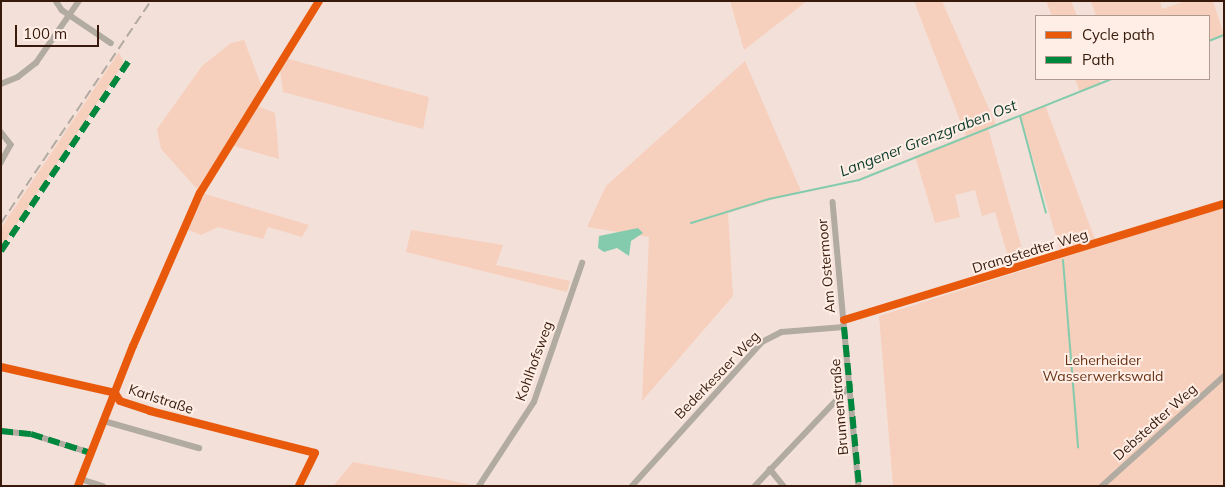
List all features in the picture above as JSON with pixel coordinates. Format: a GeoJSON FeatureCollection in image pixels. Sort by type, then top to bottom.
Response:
{"type":"FeatureCollection","features":[{"type":"Feature","properties":{"kind":"street"},"geometry":{"type":"LineString","coordinates":[[56,1],[62,10],[71,14],[111,43]]}},
{"type":"Feature","properties":{"kind":"street"},"geometry":{"type":"LineString","coordinates":[[1,84],[18,77],[36,63],[80,1]]}},
{"type":"Feature","properties":{"kind":"street"},"geometry":{"type":"LineString","coordinates":[[1,132],[11,145],[1,163]]}},
{"type":"Feature","properties":{"kind":"street","name":"Am Ostermoor"},"geometry":{"type":"LineString","coordinates":[[833,202],[844,323]]}},
{"type":"Feature","properties":{"kind":"street","name":"Drangstedter Weg"},"geometry":{"type":"LineString","coordinates":[[844,323],[1224,204]]}},
{"type":"Feature","properties":{"kind":"street","name":"Kohlhofsweg"},"geometry":{"type":"LineString","coordinates":[[479,486],[534,402],[582,263]]}},
{"type":"Feature","properties":{"kind":"street","name":"Brunnenstraße"},"geometry":{"type":"LineString","coordinates":[[844,323],[859,486]]}},
{"type":"Feature","properties":{"kind":"street","name":"Bederkesaer Weg"},"geometry":{"type":"LineString","coordinates":[[632,486],[762,342],[782,332],[844,323]]}},
{"type":"Feature","properties":{"kind":"street"},"geometry":{"type":"LineString","coordinates":[[78,486],[133,346]]}},
{"type":"Feature","properties":{"kind":"street","name":"Karlstraße"},"geometry":{"type":"LineString","coordinates":[[1,367],[115,394],[120,401],[150,411],[315,454],[299,486]]}},
{"type":"Feature","properties":{"kind":"street","name":"Debstedter Weg"},"geometry":{"type":"LineString","coordinates":[[1102,486],[1224,376]]}},
{"type":"Feature","properties":{"kind":"street"},"geometry":{"type":"LineString","coordinates":[[754,486],[850,386]]}},
{"type":"Feature","properties":{"kind":"street"},"geometry":{"type":"LineString","coordinates":[[104,421],[199,448]]}},
{"type":"Feature","properties":{"kind":"street"},"geometry":{"type":"LineString","coordinates":[[1,431],[31,434],[91,453]]}},
{"type":"Feature","properties":{"kind":"street"},"geometry":{"type":"LineString","coordinates":[[770,469],[784,486]]}},
{"type":"Feature","properties":{"kind":"street"},"geometry":{"type":"LineString","coordinates":[[80,479],[104,486]]}},
{"type":"Feature","properties":{"kind":"green space"},"geometry":{"type":"Polygon","coordinates":[[[730,1],[807,1],[744,50],[730,1]]]}},
{"type":"Feature","properties":{"kind":"green space"},"geometry":{"type":"Polygon","coordinates":[[[914,1],[942,1],[996,125],[988,128],[1026,263],[1011,267],[995,212],[982,216],[975,190],[955,195],[960,217],[935,223],[915,156],[966,136],[914,1]]]}},
{"type":"Feature","properties":{"kind":"green space"},"geometry":{"type":"Polygon","coordinates":[[[1046,1],[1071,1],[1077,15],[1052,15],[1046,1]]]}},
{"type":"Feature","properties":{"kind":"green space"},"geometry":{"type":"Polygon","coordinates":[[[1091,1],[1160,1],[1162,9],[1185,1],[1213,1],[1224,35],[1210,41],[1210,15],[1096,15],[1091,1]]]}},
{"type":"Feature","properties":{"kind":"green space"},"geometry":{"type":"Polygon","coordinates":[[[244,40],[263,90],[253,104],[275,113],[279,159],[227,144],[200,192],[161,149],[157,129],[202,66],[231,43],[244,40]]]}},
{"type":"Feature","properties":{"kind":"green space"},"geometry":{"type":"Polygon","coordinates":[[[119,52],[124,63],[1,248],[1,228],[119,52]]]}},
{"type":"Feature","properties":{"kind":"green space"},"geometry":{"type":"Polygon","coordinates":[[[285,58],[429,97],[423,129],[283,92],[280,69],[285,58]]]}},
{"type":"Feature","properties":{"kind":"green space"},"geometry":{"type":"Polygon","coordinates":[[[745,61],[801,191],[728,213],[733,296],[642,401],[649,237],[587,227],[606,186],[745,61]]]}},
{"type":"Feature","properties":{"kind":"green space"},"geometry":{"type":"Polygon","coordinates":[[[1075,80],[1099,80],[1100,83],[1080,92],[1075,80]]]}},
{"type":"Feature","properties":{"kind":"green space"},"geometry":{"type":"Polygon","coordinates":[[[1045,105],[1096,242],[1061,253],[1020,115],[1045,105]]]}},
{"type":"Feature","properties":{"kind":"green space"},"geometry":{"type":"Polygon","coordinates":[[[202,193],[309,225],[302,237],[268,227],[263,239],[218,227],[201,235],[186,229],[202,193]]]}},
{"type":"Feature","properties":{"kind":"green space","name":"Leherheider Wasserwerkswald"},"geometry":{"type":"Polygon","coordinates":[[[1224,207],[1224,486],[893,486],[879,316],[1224,207]]]}},
{"type":"Feature","properties":{"kind":"green space"},"geometry":{"type":"Polygon","coordinates":[[[411,230],[503,245],[496,265],[570,281],[567,292],[406,252],[411,230]]]}},
{"type":"Feature","properties":{"kind":"green space"},"geometry":{"type":"Polygon","coordinates":[[[353,462],[444,479],[476,486],[334,485],[353,462]]]}},
{"type":"Feature","properties":{"kind":"shaded area"},"geometry":{"type":"Polygon","coordinates":[[[638,228],[643,233],[631,241],[629,256],[617,248],[604,252],[598,248],[599,236],[638,228]]]}},
{"type":"Feature","properties":{"kind":"waterway","name":"Langener Grenzgraben Ost"},"geometry":{"type":"LineString","coordinates":[[1210,41],[1224,35]]}},
{"type":"Feature","properties":{"kind":"waterway","name":"Langener Grenzgraben Ost"},"geometry":{"type":"LineString","coordinates":[[691,223],[769,199],[859,180],[1109,80]]}},
{"type":"Feature","properties":{"kind":"waterway"},"geometry":{"type":"LineString","coordinates":[[1020,116],[1046,213]]}},
{"type":"Feature","properties":{"kind":"waterway"},"geometry":{"type":"LineString","coordinates":[[1063,260],[1078,447]]}},
{"type":"Feature","properties":{"kind":"railway"},"geometry":{"type":"LineString","coordinates":[[1,223],[151,1]]}},
{"type":"Feature","properties":{"kind":"marked path"},"geometry":{"type":"LineString","coordinates":[[1,251],[128,62]]}},
{"type":"Feature","properties":{"kind":"marked path"},"geometry":{"type":"LineString","coordinates":[[844,327],[859,486]]}},
{"type":"Feature","properties":{"kind":"marked path"},"geometry":{"type":"LineString","coordinates":[[1,431],[31,434],[91,453]]}},
{"type":"Feature","properties":{"kind":"cycle path"},"geometry":{"type":"LineString","coordinates":[[78,486],[133,346],[200,193],[319,1]]}},
{"type":"Feature","properties":{"kind":"cycle path"},"geometry":{"type":"LineString","coordinates":[[844,320],[1224,204]]}},
{"type":"Feature","properties":{"kind":"cycle path"},"geometry":{"type":"LineString","coordinates":[[1,367],[115,393],[120,401],[150,411],[315,453],[299,486]]}}]}
